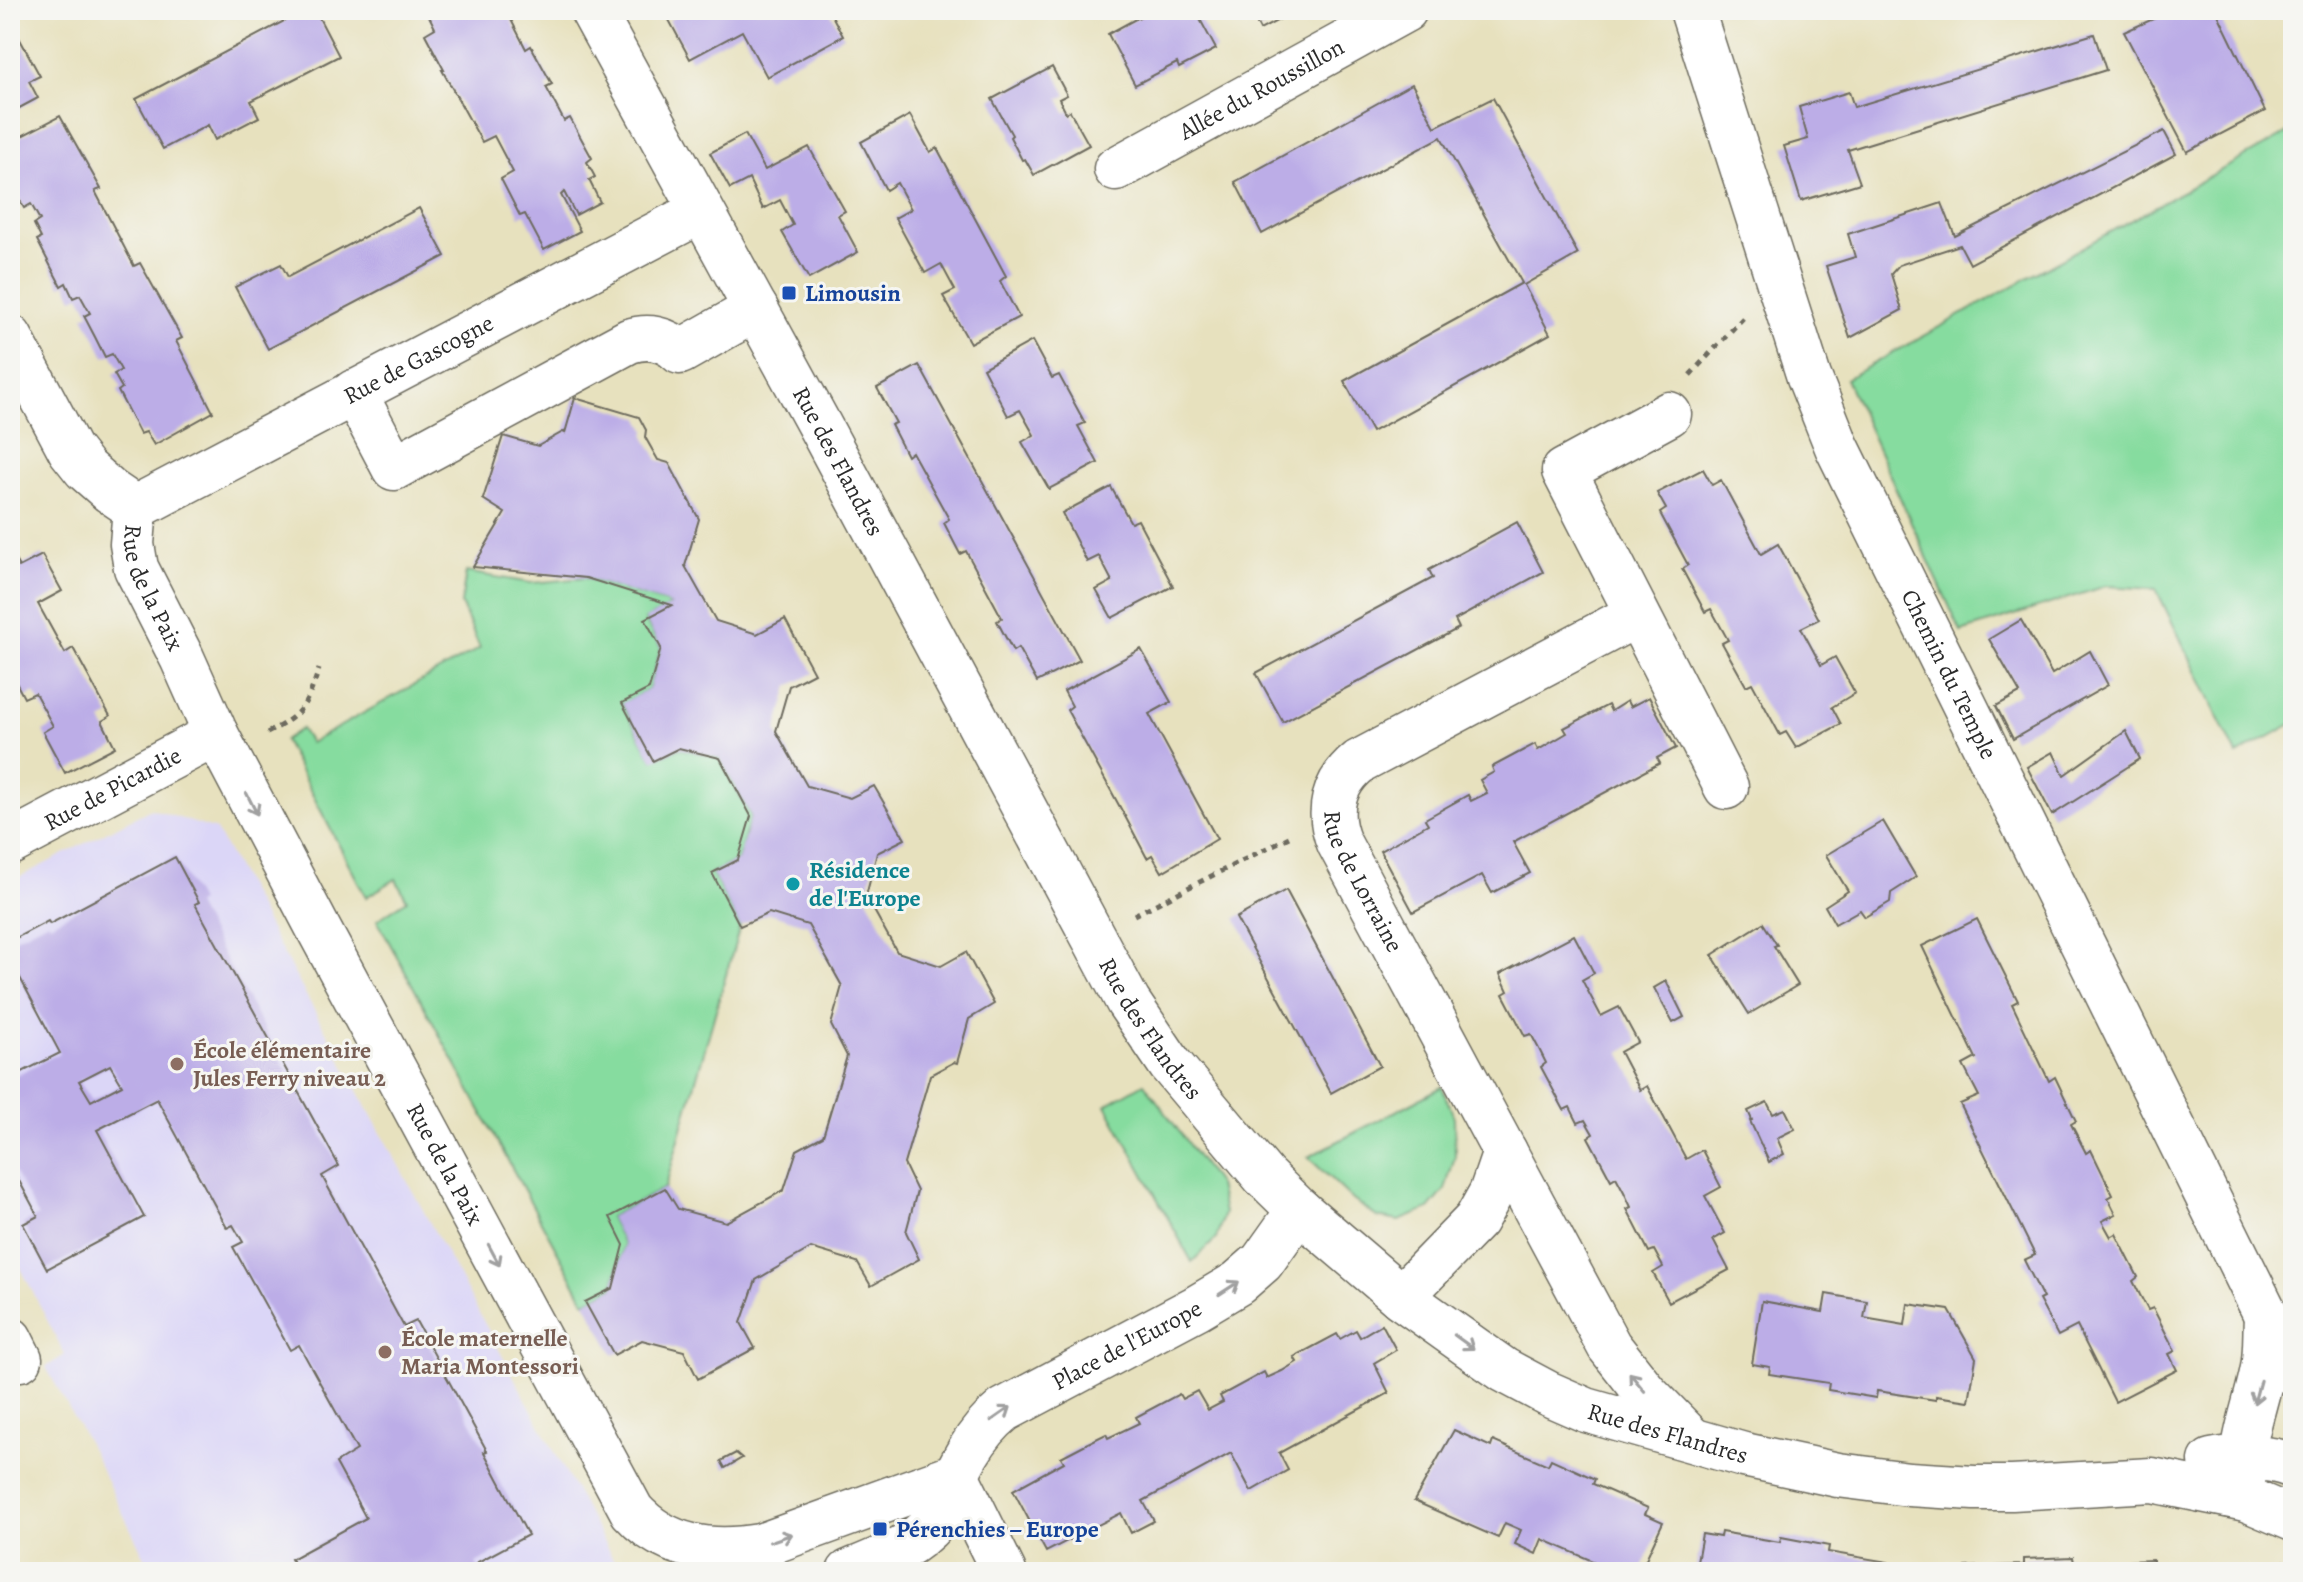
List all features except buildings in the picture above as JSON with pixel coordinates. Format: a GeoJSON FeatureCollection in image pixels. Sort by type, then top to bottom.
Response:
{"type":"FeatureCollection","features":[{"type":"Feature","properties":{"kind":"street","name":"Rue des Flandres"},"geometry":{"type":"LineString","coordinates":[[592,10],[1128,1002],[1170,1064],[1264,1176],[1299,1210],[1401,1297],[1504,1370],[1586,1410],[1744,1455],[1798,1468],[1909,1484],[2012,1488],[2152,1480],[2244,1479]]}},
{"type":"Feature","properties":{"kind":"street","name":"Allée du Roussillon"},"geometry":{"type":"LineString","coordinates":[[1116,169],[1405,10]]}},
{"type":"Feature","properties":{"kind":"street","name":"Chemin du Temple"},"geometry":{"type":"LineString","coordinates":[[1692,10],[1809,377],[1837,447],[2293,1373]]}},
{"type":"Feature","properties":{"kind":"street","name":"Rue de Gascogne"},"geometry":{"type":"LineString","coordinates":[[135,508],[701,211]]}},
{"type":"Feature","properties":{"kind":"street"},"geometry":{"type":"LineString","coordinates":[[354,392],[394,468],[629,341],[655,338],[680,352],[756,309]]}},
{"type":"Feature","properties":{"kind":"street","name":"Rue de la Paix"},"geometry":{"type":"LineString","coordinates":[[10,337],[70,450],[93,476],[135,508],[132,544],[136,568],[221,743],[632,1511],[652,1530],[676,1542],[707,1549],[741,1549],[760,1546],[956,1475]]}},
{"type":"Feature","properties":{"kind":"street"},"geometry":{"type":"LineString","coordinates":[[1669,414],[1564,471],[1726,787]]}},
{"type":"Feature","properties":{"kind":"street","name":"Rue de Lorraine"},"geometry":{"type":"LineString","coordinates":[[1636,615],[1359,762],[1339,783],[1332,816],[1339,843],[1609,1346],[1646,1393],[1690,1438]]}},
{"type":"Feature","properties":{"kind":"street","name":"Rue de Picardie"},"geometry":{"type":"LineString","coordinates":[[10,843],[221,743]]}},
{"type":"Feature","properties":{"kind":"street"},"geometry":{"type":"LineString","coordinates":[[1401,1297],[1476,1220],[1491,1193],[1505,1152]]}},
{"type":"Feature","properties":{"kind":"street","name":"Place de l'Europe"},"geometry":{"type":"LineString","coordinates":[[849,1572],[899,1550],[926,1531],[935,1521],[970,1445],[997,1416],[1238,1283],[1262,1262],[1299,1210]]}},
{"type":"Feature","properties":{"kind":"street"},"geometry":{"type":"LineString","coordinates":[[1476,1220],[1510,1214],[1543,1223]]}},
{"type":"Feature","properties":{"kind":"street","name":"Chemin du Temple"},"geometry":{"type":"LineString","coordinates":[[2244,1479],[2264,1364],[2266,1315]]}},
{"type":"Feature","properties":{"kind":"street"},"geometry":{"type":"LineString","coordinates":[[1547,1393],[1583,1373],[1609,1346]]}},
{"type":"Feature","properties":{"kind":"street"},"geometry":{"type":"LineString","coordinates":[[2244,1479],[2269,1460],[2293,1466]]}},
{"type":"Feature","properties":{"kind":"street"},"geometry":{"type":"LineString","coordinates":[[2244,1479],[2264,1495],[2293,1473]]}},
{"type":"Feature","properties":{"kind":"street"},"geometry":{"type":"LineString","coordinates":[[956,1475],[1004,1572]]}},
{"type":"Feature","properties":{"kind":"street"},"geometry":{"type":"LineString","coordinates":[[2244,1479],[2293,1519]]}},
{"type":"Feature","properties":{"kind":"street"},"geometry":{"type":"LineString","coordinates":[[632,1511],[655,1544],[696,1572]]}},
{"type":"Feature","properties":{"kind":"path"},"geometry":{"type":"LineString","coordinates":[[1669,414],[1682,384],[1748,312],[1783,298]]}},
{"type":"Feature","properties":{"kind":"path"},"geometry":{"type":"LineString","coordinates":[[221,743],[277,727],[298,714],[309,700],[319,669]]}},
{"type":"Feature","properties":{"kind":"path"},"geometry":{"type":"LineString","coordinates":[[1094,935],[1332,816]]}},
{"type":"Feature","properties":{"kind":"shaded area","name":"École élémentaire Jules Ferry niveau 2"},"geometry":{"type":"Polygon","coordinates":[[[151,809],[216,830],[620,1572],[152,1572],[46,1367],[65,1355],[10,1247],[10,882],[151,809]]]}},
{"type":"Feature","properties":{"kind":"green space"},"geometry":{"type":"Polygon","coordinates":[[[2293,130],[2293,723],[2237,755],[2156,589],[2106,586],[1961,632],[1846,379],[2293,130]]]}},
{"type":"Feature","properties":{"kind":"green space"},"geometry":{"type":"Polygon","coordinates":[[[466,572],[531,583],[586,578],[672,605],[645,620],[661,648],[649,689],[622,704],[653,760],[679,748],[720,758],[751,816],[738,860],[712,873],[740,926],[665,1188],[610,1217],[624,1245],[613,1288],[585,1302],[377,920],[407,900],[396,879],[366,897],[284,740],[301,729],[310,743],[480,648],[461,604],[466,572]]]}},
{"type":"Feature","properties":{"kind":"green space"},"geometry":{"type":"Polygon","coordinates":[[[1144,1083],[1218,1185],[1224,1213],[1216,1239],[1192,1262],[1106,1105],[1144,1083]]]}},
{"type":"Feature","properties":{"kind":"green space"},"geometry":{"type":"Polygon","coordinates":[[[1442,1087],[1454,1117],[1455,1156],[1445,1190],[1429,1209],[1399,1221],[1377,1217],[1353,1200],[1308,1157],[1442,1087]]]}},
{"type":"Feature","properties":{"kind":"place","name":"Limousin"},"geometry":{"type":"Point","coordinates":[789,293]}},
{"type":"Feature","properties":{"kind":"place","name":"Résidence de l'Europe"},"geometry":{"type":"Point","coordinates":[793,884]}},
{"type":"Feature","properties":{"kind":"place","name":"École élémentaire Jules Ferry niveau 2"},"geometry":{"type":"Point","coordinates":[177,1064]}},
{"type":"Feature","properties":{"kind":"place","name":"École maternelle Maria Montessori"},"geometry":{"type":"Point","coordinates":[385,1352]}},
{"type":"Feature","properties":{"kind":"place","name":"Pérenchies – Europe"},"geometry":{"type":"Point","coordinates":[880,1529]}}]}
